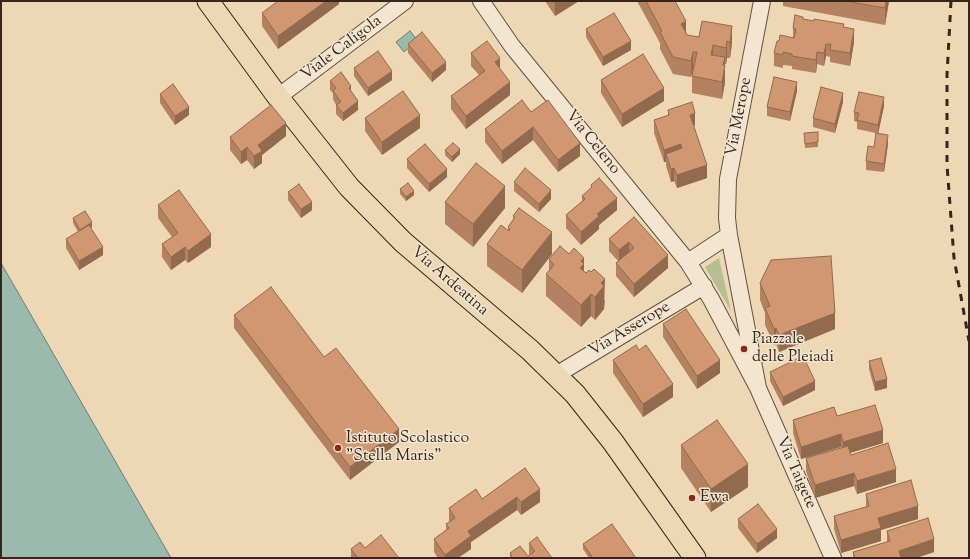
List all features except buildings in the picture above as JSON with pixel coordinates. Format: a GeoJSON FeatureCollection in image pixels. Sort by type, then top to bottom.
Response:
{"type":"FeatureCollection","features":[{"type":"Feature","properties":{"kind":"main road","name":"Via Ardeatina"},"geometry":{"type":"LineString","coordinates":[[208,1],[278,97],[342,178],[384,224],[442,277],[556,374],[586,408],[614,442],[695,558]]}},
{"type":"Feature","properties":{"kind":"street","name":"Viale Caligola"},"geometry":{"type":"LineString","coordinates":[[278,97],[405,1]]}},
{"type":"Feature","properties":{"kind":"street","name":"Via Celeno"},"geometry":{"type":"LineString","coordinates":[[481,1],[496,24],[688,262]]}},
{"type":"Feature","properties":{"kind":"street","name":"Via Celeno"},"geometry":{"type":"LineString","coordinates":[[492,1],[496,24]]}},
{"type":"Feature","properties":{"kind":"street","name":"Via Merope"},"geometry":{"type":"LineString","coordinates":[[729,234],[727,200],[730,169],[762,1]]}},
{"type":"Feature","properties":{"kind":"street"},"geometry":{"type":"LineString","coordinates":[[729,234],[758,388],[704,286],[688,262],[729,234]]}},
{"type":"Feature","properties":{"kind":"street","name":"Via Asserope"},"geometry":{"type":"LineString","coordinates":[[556,374],[704,286]]}},
{"type":"Feature","properties":{"kind":"street","name":"Via Taigete"},"geometry":{"type":"LineString","coordinates":[[758,388],[833,558]]}},
{"type":"Feature","properties":{"kind":"green space"},"geometry":{"type":"Polygon","coordinates":[[[719,258],[731,311],[705,267],[719,258]]]}},
{"type":"Feature","properties":{"kind":"shaded area"},"geometry":{"type":"Polygon","coordinates":[[[410,31],[418,41],[404,52],[396,42],[410,31]]]}},
{"type":"Feature","properties":{"kind":"shaded area"},"geometry":{"type":"Polygon","coordinates":[[[1,263],[171,558],[1,558],[1,263]]]}},
{"type":"Feature","properties":{"kind":"railway"},"geometry":{"type":"LineString","coordinates":[[951,1],[947,75],[947,165],[954,258],[969,341]]}},
{"type":"Feature","properties":{"kind":"place","name":"Piazzale delle Pleiadi"},"geometry":{"type":"Point","coordinates":[744,349]}},
{"type":"Feature","properties":{"kind":"place","name":"Istituto Scolastico \"Stella Maris\""},"geometry":{"type":"Point","coordinates":[338,448]}},
{"type":"Feature","properties":{"kind":"place","name":"Ewa"},"geometry":{"type":"Point","coordinates":[692,498]}}]}
